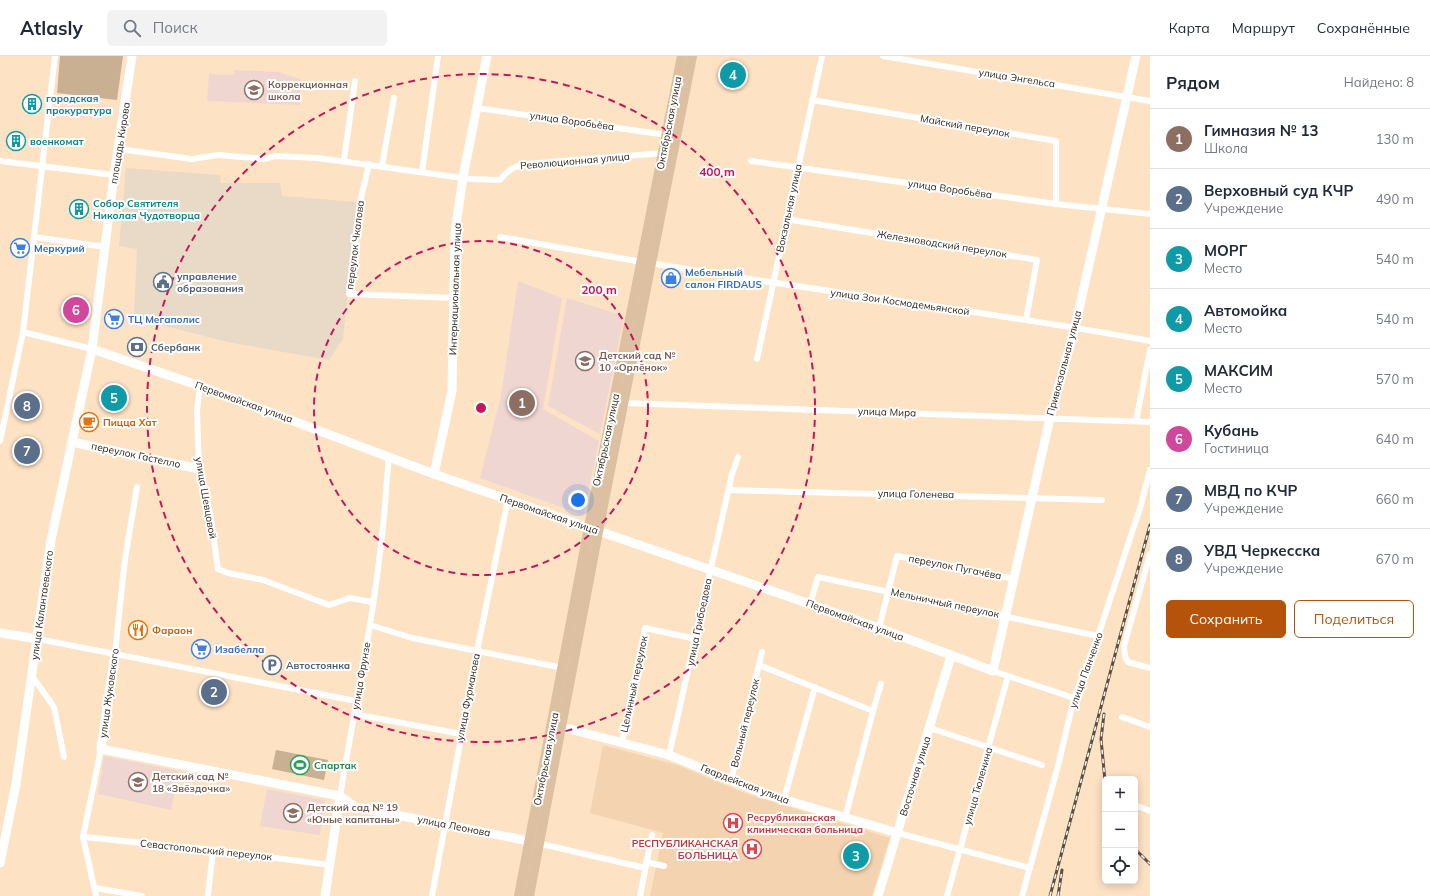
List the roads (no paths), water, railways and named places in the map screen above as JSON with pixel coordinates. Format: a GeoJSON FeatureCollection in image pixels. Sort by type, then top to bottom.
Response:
{"type":"FeatureCollection","features":[{"type":"Feature","properties":{"kind":"main road","name":"Октябрьская улица"},"geometry":{"type":"LineString","coordinates":[[519,896],[534,842],[593,529],[623,403],[664,153],[682,56]]}},
{"type":"Feature","properties":{"kind":"main road","name":"Октябрьская улица"},"geometry":{"type":"LineString","coordinates":[[557,726],[563,668],[647,263],[692,56]]}},
{"type":"Feature","properties":{"kind":"main road","name":"Октябрьская улица"},"geometry":{"type":"LineString","coordinates":[[529,896],[534,842]]}},
{"type":"Feature","properties":{"kind":"street"},"geometry":{"type":"LineString","coordinates":[[0,441],[23,332],[55,56]]}},
{"type":"Feature","properties":{"kind":"street","name":"площадь Кирова"},"geometry":{"type":"LineString","coordinates":[[92,349],[114,175],[132,56]]}},
{"type":"Feature","properties":{"kind":"street"},"geometry":{"type":"LineString","coordinates":[[422,172],[438,56]]}},
{"type":"Feature","properties":{"kind":"street","name":"Интернациональная улица"},"geometry":{"type":"LineString","coordinates":[[434,474],[452,391],[455,298],[455,233],[463,177],[487,56]]}},
{"type":"Feature","properties":{"kind":"street","name":"Вокзальная улица"},"geometry":{"type":"LineString","coordinates":[[757,360],[772,284],[822,56]]}},
{"type":"Feature","properties":{"kind":"street","name":"улица Энгельса"},"geometry":{"type":"LineString","coordinates":[[884,56],[1150,101]]}},
{"type":"Feature","properties":{"kind":"street","name":"Привокзальная улица"},"geometry":{"type":"LineString","coordinates":[[993,671],[1015,579],[1050,418],[1075,327],[1136,56]]}},
{"type":"Feature","properties":{"kind":"street"},"geometry":{"type":"LineString","coordinates":[[344,160],[355,81]]}},
{"type":"Feature","properties":{"kind":"street"},"geometry":{"type":"LineString","coordinates":[[382,166],[394,98]]}},
{"type":"Feature","properties":{"kind":"street","name":"Майский переулок"},"geometry":{"type":"LineString","coordinates":[[812,100],[1056,141],[1056,204]]}},
{"type":"Feature","properties":{"kind":"street","name":"улица Воробьёва"},"geometry":{"type":"LineString","coordinates":[[477,108],[667,136]]}},
{"type":"Feature","properties":{"kind":"street","name":"Революционная улица"},"geometry":{"type":"LineString","coordinates":[[119,149],[192,159],[218,155],[265,158],[275,156],[344,160],[470,179],[500,180],[508,170],[516,166],[526,164],[664,153]]}},
{"type":"Feature","properties":{"kind":"street"},"geometry":{"type":"LineString","coordinates":[[0,161],[114,175]]}},
{"type":"Feature","properties":{"kind":"street","name":"улица Воробьёва"},"geometry":{"type":"LineString","coordinates":[[751,161],[1056,204],[1150,214]]}},
{"type":"Feature","properties":{"kind":"street","name":"переулок Чкалова"},"geometry":{"type":"LineString","coordinates":[[369,164],[361,198],[349,294],[455,298]]}},
{"type":"Feature","properties":{"kind":"street","name":"Железноводский переулок"},"geometry":{"type":"LineString","coordinates":[[786,220],[1037,260],[1026,320]]}},
{"type":"Feature","properties":{"kind":"street"},"geometry":{"type":"LineString","coordinates":[[34,237],[105,247]]}},
{"type":"Feature","properties":{"kind":"street","name":"улица Зои Космодемьянской"},"geometry":{"type":"LineString","coordinates":[[500,237],[772,284],[1075,327],[1150,341]]}},
{"type":"Feature","properties":{"kind":"street","name":"Первомайская улица"},"geometry":{"type":"LineString","coordinates":[[23,332],[92,349],[200,386],[434,474],[879,628],[951,656],[1074,698]]}},
{"type":"Feature","properties":{"kind":"street","name":"улица Калантаевского"},"geometry":{"type":"LineString","coordinates":[[0,863],[16,784],[51,540],[92,349]]}},
{"type":"Feature","properties":{"kind":"street"},"geometry":{"type":"LineString","coordinates":[[1136,421],[1150,350]]}},
{"type":"Feature","properties":{"kind":"street","name":"улица Шевцовой"},"geometry":{"type":"LineString","coordinates":[[200,386],[197,410],[199,469],[210,512],[218,569],[228,573],[263,580],[329,605],[350,598],[372,602]]}},
{"type":"Feature","properties":{"kind":"street","name":"улица Мира"},"geometry":{"type":"LineString","coordinates":[[623,403],[1150,422]]}},
{"type":"Feature","properties":{"kind":"street","name":"переулок Гастелло"},"geometry":{"type":"LineString","coordinates":[[72,442],[199,469]]}},
{"type":"Feature","properties":{"kind":"street","name":"улица Фрунзе"},"geometry":{"type":"LineString","coordinates":[[325,896],[340,796],[370,624],[381,543],[389,456]]}},
{"type":"Feature","properties":{"kind":"street","name":"улица Грибоедова"},"geometry":{"type":"LineString","coordinates":[[669,755],[732,474],[738,457]]}},
{"type":"Feature","properties":{"kind":"street","name":"улица Панченко"},"geometry":{"type":"LineString","coordinates":[[1022,896],[1058,766],[1074,698],[1098,636],[1141,505],[1150,470]]}},
{"type":"Feature","properties":{"kind":"street","name":"улица Жуковского"},"geometry":{"type":"LineString","coordinates":[[96,896],[82,837],[101,749],[115,654],[125,559],[136,487]]}},
{"type":"Feature","properties":{"kind":"street","name":"улица Голенева"},"geometry":{"type":"LineString","coordinates":[[729,490],[1102,500]]}},
{"type":"Feature","properties":{"kind":"street","name":"улица Фурманова"},"geometry":{"type":"LineString","coordinates":[[432,896],[461,734],[508,499]]}},
{"type":"Feature","properties":{"kind":"street"},"geometry":{"type":"LineString","coordinates":[[1150,554],[1124,646],[1125,656],[1128,662],[1150,668]]}},
{"type":"Feature","properties":{"kind":"street","name":"переулок Пугачёва"},"geometry":{"type":"LineString","coordinates":[[879,628],[897,556],[1015,579]]}},
{"type":"Feature","properties":{"kind":"street","name":"Мельничный переулок"},"geometry":{"type":"LineString","coordinates":[[810,604],[818,577],[1098,636]]}},
{"type":"Feature","properties":{"kind":"street"},"geometry":{"type":"LineString","coordinates":[[370,624],[412,638],[563,668]]}},
{"type":"Feature","properties":{"kind":"street","name":"Целинный переулок"},"geometry":{"type":"LineString","coordinates":[[622,744],[646,628],[696,640]]}},
{"type":"Feature","properties":{"kind":"street"},"geometry":{"type":"LineString","coordinates":[[0,633],[175,665],[356,701]]}},
{"type":"Feature","properties":{"kind":"street","name":"Вольный переулок"},"geometry":{"type":"LineString","coordinates":[[730,780],[762,652]]}},
{"type":"Feature","properties":{"kind":"street","name":"Восточная улица"},"geometry":{"type":"LineString","coordinates":[[878,896],[951,656]]}},
{"type":"Feature","properties":{"kind":"street","name":"Вольный переулок"},"geometry":{"type":"LineString","coordinates":[[759,665],[873,712]]}},
{"type":"Feature","properties":{"kind":"street"},"geometry":{"type":"LineString","coordinates":[[32,676],[54,707],[64,757]]}},
{"type":"Feature","properties":{"kind":"street","name":"улица Тюленина"},"geometry":{"type":"LineString","coordinates":[[947,896],[1008,676]]}},
{"type":"Feature","properties":{"kind":"street"},"geometry":{"type":"LineString","coordinates":[[845,818],[881,684]]}},
{"type":"Feature","properties":{"kind":"street"},"geometry":{"type":"LineString","coordinates":[[784,799],[815,687]]}},
{"type":"Feature","properties":{"kind":"street"},"geometry":{"type":"LineString","coordinates":[[354,714],[461,734]]}},
{"type":"Feature","properties":{"kind":"street"},"geometry":{"type":"LineString","coordinates":[[1122,717],[1150,727]]}},
{"type":"Feature","properties":{"kind":"street","name":"Гвардейская улица"},"geometry":{"type":"LineString","coordinates":[[557,726],[669,755],[730,780],[845,818],[1030,868]]}},
{"type":"Feature","properties":{"kind":"street"},"geometry":{"type":"LineString","coordinates":[[930,728],[989,746],[1042,765]]}},
{"type":"Feature","properties":{"kind":"street","name":"улица Леонова"},"geometry":{"type":"LineString","coordinates":[[101,749],[340,796],[355,807],[646,865],[664,866]]}},
{"type":"Feature","properties":{"kind":"street"},"geometry":{"type":"LineString","coordinates":[[1138,806],[1150,811]]}},
{"type":"Feature","properties":{"kind":"street"},"geometry":{"type":"LineString","coordinates":[[640,896],[652,835]]}},
{"type":"Feature","properties":{"kind":"street","name":"Севастопольский переулок"},"geometry":{"type":"LineString","coordinates":[[82,837],[214,850],[330,865]]}},
{"type":"Feature","properties":{"kind":"street"},"geometry":{"type":"LineString","coordinates":[[208,896],[214,850]]}},
{"type":"Feature","properties":{"kind":"street"},"geometry":{"type":"LineString","coordinates":[[95,888],[142,896]]}},
{"type":"Feature","properties":{"kind":"railway"},"geometry":{"type":"LineString","coordinates":[[1050,896],[1150,525]]}},
{"type":"Feature","properties":{"kind":"railway"},"geometry":{"type":"LineString","coordinates":[[1104,714],[1101,739],[1105,776]]}},
{"type":"Feature","properties":{"kind":"railway"},"geometry":{"type":"LineString","coordinates":[[1138,852],[1150,864]]}},
{"type":"Feature","properties":{"kind":"railway"},"geometry":{"type":"LineString","coordinates":[[1058,896],[1062,870]]}},
{"type":"Feature","properties":{"kind":"place","name":"Автомойка"},"geometry":{"type":"Point","coordinates":[733,75]}},
{"type":"Feature","properties":{"kind":"place","name":"Коррекционная школа"},"geometry":{"type":"Point","coordinates":[254,90]}},
{"type":"Feature","properties":{"kind":"place","name":"городская прокуратура"},"geometry":{"type":"Point","coordinates":[32,104]}},
{"type":"Feature","properties":{"kind":"place","name":"военкомат"},"geometry":{"type":"Point","coordinates":[16,141]}},
{"type":"Feature","properties":{"kind":"place","name":"Собор Святителя Николая Чудотворца"},"geometry":{"type":"Point","coordinates":[79,209]}},
{"type":"Feature","properties":{"kind":"place","name":"Меркурий"},"geometry":{"type":"Point","coordinates":[20,248]}},
{"type":"Feature","properties":{"kind":"place","name":"Мебельный салон FIRDAUS"},"geometry":{"type":"Point","coordinates":[671,278]}},
{"type":"Feature","properties":{"kind":"place","name":"управление образования"},"geometry":{"type":"Point","coordinates":[163,282]}},
{"type":"Feature","properties":{"kind":"place","name":"Кубань"},"geometry":{"type":"Point","coordinates":[76,310]}},
{"type":"Feature","properties":{"kind":"place","name":"ТЦ Мегаполис"},"geometry":{"type":"Point","coordinates":[114,319]}},
{"type":"Feature","properties":{"kind":"place","name":"Сбербанк"},"geometry":{"type":"Point","coordinates":[137,347]}},
{"type":"Feature","properties":{"kind":"place","name":"Детский сад № 10 «Орлёнок»"},"geometry":{"type":"Point","coordinates":[585,361]}},
{"type":"Feature","properties":{"kind":"place","name":"МАКСИМ"},"geometry":{"type":"Point","coordinates":[114,398]}},
{"type":"Feature","properties":{"kind":"place","name":"Гимназия № 13"},"geometry":{"type":"Point","coordinates":[522,403]}},
{"type":"Feature","properties":{"kind":"place","name":"УВД Черкесска"},"geometry":{"type":"Point","coordinates":[27,406]}},
{"type":"Feature","properties":{"kind":"place","name":"Пицца Хат"},"geometry":{"type":"Point","coordinates":[89,422]}},
{"type":"Feature","properties":{"kind":"place","name":"МВД по КЧР"},"geometry":{"type":"Point","coordinates":[27,451]}},
{"type":"Feature","properties":{"kind":"place","name":"Фараон"},"geometry":{"type":"Point","coordinates":[138,630]}},
{"type":"Feature","properties":{"kind":"place","name":"Изабелла"},"geometry":{"type":"Point","coordinates":[201,649]}},
{"type":"Feature","properties":{"kind":"place","name":"Автостоянка"},"geometry":{"type":"Point","coordinates":[272,665]}},
{"type":"Feature","properties":{"kind":"place","name":"Верховный суд КЧР"},"geometry":{"type":"Point","coordinates":[214,692]}},
{"type":"Feature","properties":{"kind":"place","name":"Спартак"},"geometry":{"type":"Point","coordinates":[300,765]}},
{"type":"Feature","properties":{"kind":"place","name":"Детский сад № 18 «Звёздочка»"},"geometry":{"type":"Point","coordinates":[138,782]}},
{"type":"Feature","properties":{"kind":"place","name":"Детский сад № 19 «Юные капитаны»"},"geometry":{"type":"Point","coordinates":[293,813]}},
{"type":"Feature","properties":{"kind":"place","name":"Ресрубликанская клиническая больница"},"geometry":{"type":"Point","coordinates":[733,823]}},
{"type":"Feature","properties":{"kind":"place","name":"РЕСПУБЛИКАНСКАЯ БОЛЬНИЦА"},"geometry":{"type":"Point","coordinates":[752,849]}},
{"type":"Feature","properties":{"kind":"place","name":"МОРГ"},"geometry":{"type":"Point","coordinates":[856,856]}}]}
